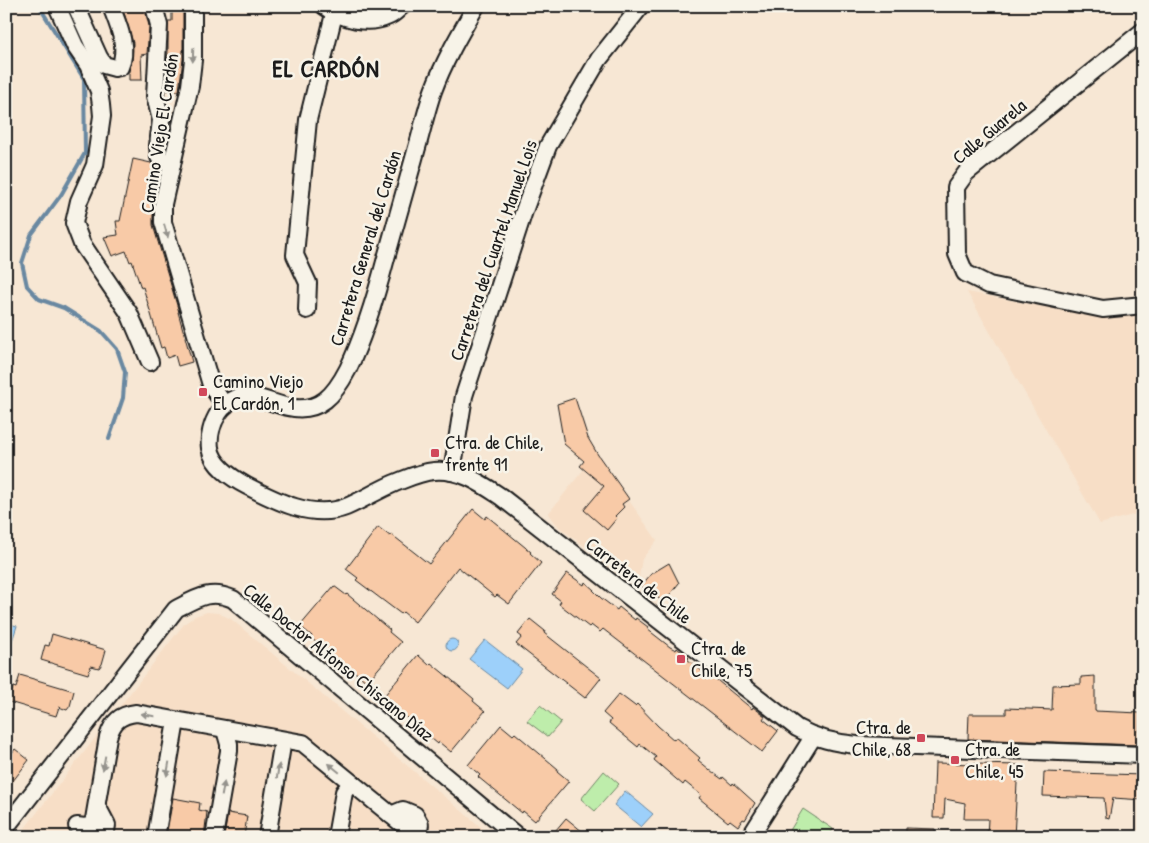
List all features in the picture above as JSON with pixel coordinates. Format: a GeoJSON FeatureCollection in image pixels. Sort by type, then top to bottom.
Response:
{"type":"FeatureCollection","features":[{"type":"Feature","properties":{"kind":"street"},"geometry":{"type":"LineString","coordinates":[[57,6],[75,46],[88,65],[99,92],[101,105],[101,124],[95,165],[79,201],[74,223],[82,244],[129,313],[150,362]]}},
{"type":"Feature","properties":{"kind":"street"},"geometry":{"type":"LineString","coordinates":[[76,6],[104,65],[115,68],[120,67],[122,64],[123,43],[111,6]]}},
{"type":"Feature","properties":{"kind":"street"},"geometry":{"type":"LineString","coordinates":[[154,6],[159,31],[155,96],[161,120],[158,146],[159,157],[163,161],[172,164]]}},
{"type":"Feature","properties":{"kind":"street","name":"Camino Viejo El Cardón"},"geometry":{"type":"LineString","coordinates":[[193,6],[193,60],[190,86],[163,204],[163,222],[211,385],[225,406]]}},
{"type":"Feature","properties":{"kind":"street"},"geometry":{"type":"LineString","coordinates":[[307,310],[308,283],[295,255],[308,120],[329,10],[349,19],[368,21],[389,16],[402,6]]}},
{"type":"Feature","properties":{"kind":"street","name":"Carretera General del Cardón"},"geometry":{"type":"LineString","coordinates":[[225,406],[234,399],[249,396],[290,408],[307,407],[328,399],[340,385],[355,354],[374,303],[432,92],[450,50],[476,6]]}},
{"type":"Feature","properties":{"kind":"street","name":"Carretera del Cuartel Manuel Lois"},"geometry":{"type":"LineString","coordinates":[[452,472],[464,396],[524,211],[548,146],[599,59],[641,6]]}},
{"type":"Feature","properties":{"kind":"street","name":"Calle Guarela"},"geometry":{"type":"LineString","coordinates":[[1143,31],[966,173],[956,187],[957,254],[965,273],[989,285],[1104,310],[1143,305]]}},
{"type":"Feature","properties":{"kind":"street","name":"Carretera de Chile"},"geometry":{"type":"LineString","coordinates":[[225,406],[217,416],[212,427],[210,437],[212,455],[217,464],[237,480],[265,495],[304,509],[328,512],[419,474],[435,471],[452,472],[475,480],[500,496],[797,728],[813,736],[857,745],[1143,755]]}},
{"type":"Feature","properties":{"kind":"street","name":"Calle Doctor Alfonso Chiscano Díaz"},"geometry":{"type":"LineString","coordinates":[[6,827],[176,609],[194,599],[222,594],[233,599],[518,837]]}},
{"type":"Feature","properties":{"kind":"street"},"geometry":{"type":"LineString","coordinates":[[101,705],[118,718]]}},
{"type":"Feature","properties":{"kind":"street"},"geometry":{"type":"LineString","coordinates":[[77,826],[92,830],[111,727],[118,718],[136,713],[303,743],[391,815],[412,835]]}},
{"type":"Feature","properties":{"kind":"street"},"geometry":{"type":"LineString","coordinates":[[156,837],[176,721]]}},
{"type":"Feature","properties":{"kind":"street"},"geometry":{"type":"LineString","coordinates":[[214,837],[229,751],[225,730]]}},
{"type":"Feature","properties":{"kind":"street"},"geometry":{"type":"LineString","coordinates":[[750,837],[813,736]]}},
{"type":"Feature","properties":{"kind":"street"},"geometry":{"type":"LineString","coordinates":[[267,837],[283,740]]}},
{"type":"Feature","properties":{"kind":"street"},"geometry":{"type":"LineString","coordinates":[[336,837],[344,792],[349,786],[354,785]]}},
{"type":"Feature","properties":{"kind":"street"},"geometry":{"type":"LineString","coordinates":[[97,806],[107,825],[105,837]]}},
{"type":"Feature","properties":{"kind":"shaded area"},"geometry":{"type":"Polygon","coordinates":[[[967,292],[1099,317],[1143,311],[1143,512],[1100,524],[967,292]]]}},
{"type":"Feature","properties":{"kind":"shaded area"},"geometry":{"type":"Polygon","coordinates":[[[596,454],[657,540],[642,559],[639,577],[623,575],[560,528],[548,514],[596,454]]]}},
{"type":"Feature","properties":{"kind":"shaded area"},"geometry":{"type":"Polygon","coordinates":[[[207,612],[218,613],[231,619],[493,837],[18,837],[184,624],[195,616],[207,612]]]}},
{"type":"Feature","properties":{"kind":"green space"},"geometry":{"type":"Polygon","coordinates":[[[540,705],[561,722],[548,737],[527,721],[540,705]]]}},
{"type":"Feature","properties":{"kind":"green space"},"geometry":{"type":"Polygon","coordinates":[[[604,771],[619,784],[595,811],[581,799],[604,771]]]}},
{"type":"Feature","properties":{"kind":"green space"},"geometry":{"type":"Polygon","coordinates":[[[803,809],[833,829],[829,837],[786,837],[803,809]]]}},
{"type":"Feature","properties":{"kind":"water"},"geometry":{"type":"Polygon","coordinates":[[[6,623],[17,626],[8,653],[6,652],[6,623]]]}},
{"type":"Feature","properties":{"kind":"water"},"geometry":{"type":"Polygon","coordinates":[[[454,639],[457,640],[457,650],[450,651],[447,650],[446,643],[447,640],[454,639]]]}},
{"type":"Feature","properties":{"kind":"water"},"geometry":{"type":"Polygon","coordinates":[[[485,640],[522,669],[507,688],[469,659],[485,640]]]}},
{"type":"Feature","properties":{"kind":"water"},"geometry":{"type":"Polygon","coordinates":[[[625,791],[653,814],[641,827],[614,805],[625,791]]]}},
{"type":"Feature","properties":{"kind":"building"},"geometry":{"type":"Polygon","coordinates":[[[122,6],[144,6],[149,26],[147,54],[141,55],[142,80],[129,80],[133,43],[122,6]]]}},
{"type":"Feature","properties":{"kind":"building"},"geometry":{"type":"Polygon","coordinates":[[[172,10],[183,10],[183,59],[179,91],[165,90],[168,21],[172,21],[172,10]]]}},
{"type":"Feature","properties":{"kind":"building"},"geometry":{"type":"Polygon","coordinates":[[[133,159],[151,163],[160,171],[153,202],[153,225],[192,362],[178,366],[175,355],[167,358],[164,347],[161,348],[143,287],[141,288],[132,261],[130,262],[126,251],[112,256],[104,237],[118,235],[116,221],[120,221],[133,159]]]}},
{"type":"Feature","properties":{"kind":"building"},"geometry":{"type":"Polygon","coordinates":[[[575,398],[588,438],[629,499],[622,504],[624,507],[615,516],[617,518],[607,530],[584,510],[604,486],[580,466],[584,461],[564,444],[557,404],[575,398]]]}},
{"type":"Feature","properties":{"kind":"building"},"geometry":{"type":"Polygon","coordinates":[[[473,509],[485,519],[487,516],[531,552],[541,563],[509,604],[497,595],[495,597],[458,567],[415,622],[403,612],[401,614],[356,580],[358,578],[346,569],[378,527],[390,536],[391,534],[429,564],[473,509]]]}},
{"type":"Feature","properties":{"kind":"building"},"geometry":{"type":"Polygon","coordinates":[[[669,563],[679,583],[664,602],[641,586],[651,574],[669,563]]]}},
{"type":"Feature","properties":{"kind":"building"},"geometry":{"type":"Polygon","coordinates":[[[567,573],[584,585],[585,582],[601,598],[617,610],[619,607],[635,620],[636,618],[670,647],[676,650],[677,648],[689,658],[687,659],[711,678],[712,676],[752,709],[753,707],[765,716],[763,719],[778,731],[762,752],[603,629],[600,632],[591,625],[589,627],[559,604],[561,601],[552,594],[567,573]]]}},
{"type":"Feature","properties":{"kind":"building"},"geometry":{"type":"Polygon","coordinates":[[[334,586],[347,594],[390,630],[389,632],[401,642],[367,682],[332,656],[300,626],[334,586]]]}},
{"type":"Feature","properties":{"kind":"building"},"geometry":{"type":"Polygon","coordinates":[[[530,619],[545,631],[544,633],[601,678],[585,698],[516,644],[522,637],[518,634],[530,619]]]}},
{"type":"Feature","properties":{"kind":"building"},"geometry":{"type":"Polygon","coordinates":[[[52,634],[106,650],[102,664],[99,668],[91,666],[88,674],[41,660],[45,645],[49,646],[52,634]]]}},
{"type":"Feature","properties":{"kind":"building"},"geometry":{"type":"Polygon","coordinates":[[[418,655],[453,681],[485,711],[451,752],[439,742],[438,744],[395,708],[396,706],[384,696],[418,655]]]}},
{"type":"Feature","properties":{"kind":"building"},"geometry":{"type":"Polygon","coordinates":[[[20,675],[74,691],[70,706],[67,710],[59,707],[56,716],[9,702],[13,687],[16,688],[20,675]]]}},
{"type":"Feature","properties":{"kind":"building"},"geometry":{"type":"Polygon","coordinates":[[[1095,676],[1095,711],[1140,713],[1139,745],[968,739],[969,714],[1006,714],[1006,708],[1052,710],[1053,685],[1081,684],[1081,677],[1095,676]]]}},
{"type":"Feature","properties":{"kind":"building"},"geometry":{"type":"Polygon","coordinates":[[[619,694],[635,706],[637,704],[674,740],[676,737],[700,758],[698,760],[722,779],[723,777],[732,785],[733,783],[755,803],[745,820],[743,819],[738,826],[730,820],[728,822],[699,798],[701,795],[685,782],[683,785],[654,760],[656,757],[640,744],[638,747],[609,723],[611,720],[603,713],[619,694]]]}},
{"type":"Feature","properties":{"kind":"building"},"geometry":{"type":"Polygon","coordinates":[[[501,725],[513,735],[515,733],[558,769],[557,771],[569,781],[535,821],[523,811],[522,813],[478,777],[480,775],[468,765],[501,725]]]}},
{"type":"Feature","properties":{"kind":"building"},"geometry":{"type":"Polygon","coordinates":[[[15,749],[29,760],[6,790],[6,761],[15,749]]]}},
{"type":"Feature","properties":{"kind":"building"},"geometry":{"type":"Polygon","coordinates":[[[935,763],[1018,765],[1014,837],[987,837],[988,819],[964,819],[965,803],[945,799],[944,818],[933,818],[935,763]]]}},
{"type":"Feature","properties":{"kind":"building"},"geometry":{"type":"Polygon","coordinates":[[[1044,772],[1143,775],[1143,800],[1113,798],[1109,819],[1106,818],[1104,798],[1043,796],[1044,772]]]}},
{"type":"Feature","properties":{"kind":"building"},"geometry":{"type":"Polygon","coordinates":[[[173,798],[200,803],[199,810],[207,812],[204,837],[166,837],[173,798]]]}},
{"type":"Feature","properties":{"kind":"building"},"geometry":{"type":"Polygon","coordinates":[[[228,813],[247,816],[244,837],[224,837],[228,813]]]}},
{"type":"Feature","properties":{"kind":"building"},"geometry":{"type":"Polygon","coordinates":[[[566,818],[589,837],[550,837],[566,818]]]}},
{"type":"Feature","properties":{"kind":"building"},"geometry":{"type":"Polygon","coordinates":[[[906,828],[935,829],[935,837],[906,837],[906,828]]]}},
{"type":"Feature","properties":{"kind":"waterway"},"geometry":{"type":"LineString","coordinates":[[39,6],[84,79],[85,153],[61,195],[31,235],[22,263],[27,286],[39,299],[64,308],[101,331],[117,349],[125,372],[123,398],[109,439]]}},
{"type":"Feature","properties":{"kind":"place","name":"Camino Viejo El Cardón, 1"},"geometry":{"type":"Point","coordinates":[203,392]}},
{"type":"Feature","properties":{"kind":"place","name":"Ctra. de Chile, frente 91"},"geometry":{"type":"Point","coordinates":[435,453]}},
{"type":"Feature","properties":{"kind":"place","name":"Ctra. de Chile, 75"},"geometry":{"type":"Point","coordinates":[681,659]}},
{"type":"Feature","properties":{"kind":"place","name":"Ctra. de Chile, 68"},"geometry":{"type":"Point","coordinates":[921,738]}},
{"type":"Feature","properties":{"kind":"place","name":"Ctra. de Chile, 45"},"geometry":{"type":"Point","coordinates":[955,760]}},
{"type":"Feature","properties":{"kind":"district","name":"EL CARDÓN"},"geometry":{"type":"Point","coordinates":[326,69]}}]}
